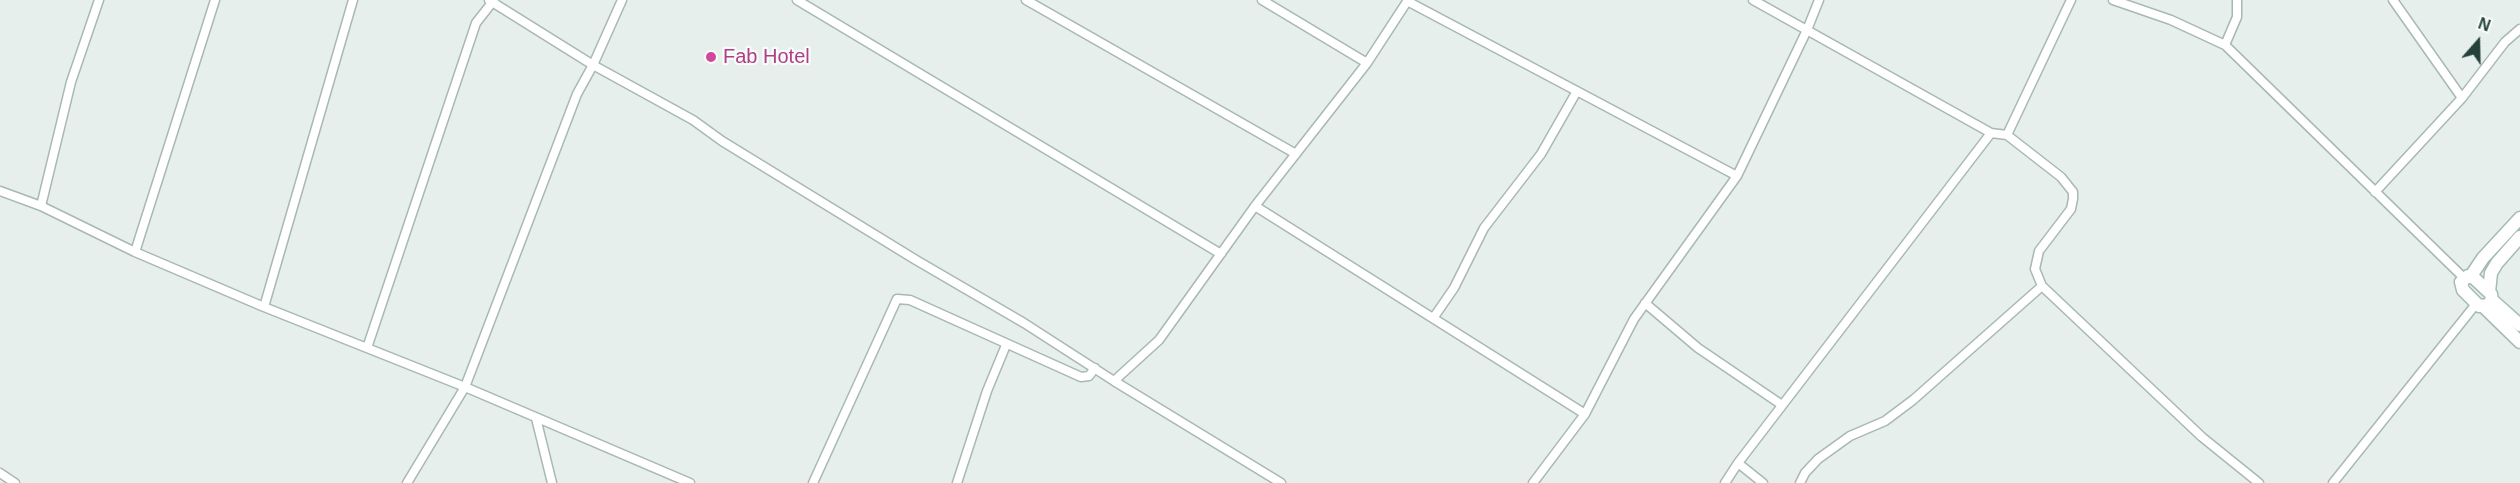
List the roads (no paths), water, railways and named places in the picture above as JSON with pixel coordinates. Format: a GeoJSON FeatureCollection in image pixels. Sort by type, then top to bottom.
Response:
{"type":"FeatureCollection","features":[{"type":"Feature","properties":{"kind":"main road"},"geometry":{"type":"LineString","coordinates":[[2520,218],[2467,277],[2520,342]]}},
{"type":"Feature","properties":{"kind":"main road"},"geometry":{"type":"LineString","coordinates":[[2485,300],[2491,273],[2520,237]]}},
{"type":"Feature","properties":{"kind":"main road"},"geometry":{"type":"LineString","coordinates":[[2485,300],[2520,325]]}},
{"type":"Feature","properties":{"kind":"street"},"geometry":{"type":"LineString","coordinates":[[41,206],[71,82],[99,0]]}},
{"type":"Feature","properties":{"kind":"street"},"geometry":{"type":"LineString","coordinates":[[135,252],[215,0]]}},
{"type":"Feature","properties":{"kind":"street"},"geometry":{"type":"LineString","coordinates":[[264,307],[353,0]]}},
{"type":"Feature","properties":{"kind":"street"},"geometry":{"type":"LineString","coordinates":[[407,483],[465,387],[577,94],[593,65],[622,0]]}},
{"type":"Feature","properties":{"kind":"street"},"geometry":{"type":"LineString","coordinates":[[797,0],[1221,254]]}},
{"type":"Feature","properties":{"kind":"street"},"geometry":{"type":"LineString","coordinates":[[1026,0],[1296,154]]}},
{"type":"Feature","properties":{"kind":"street"},"geometry":{"type":"LineString","coordinates":[[1262,0],[1366,63]]}},
{"type":"Feature","properties":{"kind":"street"},"geometry":{"type":"LineString","coordinates":[[1753,0],[1991,132],[2007,135],[2061,177],[2073,192],[2072,209],[2039,251],[2035,269],[2042,286],[2202,437],[2259,483]]}},
{"type":"Feature","properties":{"kind":"street"},"geometry":{"type":"LineString","coordinates":[[1533,483],[1585,414],[1634,319],[1737,176],[1819,0]]}},
{"type":"Feature","properties":{"kind":"street"},"geometry":{"type":"LineString","coordinates":[[2007,135],[2071,0]]}},
{"type":"Feature","properties":{"kind":"street"},"geometry":{"type":"LineString","coordinates":[[2114,0],[2171,20],[2225,45],[2375,192],[2467,277]]}},
{"type":"Feature","properties":{"kind":"street"},"geometry":{"type":"LineString","coordinates":[[2225,45],[2237,17],[2237,0]]}},
{"type":"Feature","properties":{"kind":"street"},"geometry":{"type":"LineString","coordinates":[[367,348],[476,23],[492,1],[593,65],[693,120],[722,141],[1024,323],[1281,483]]}},
{"type":"Feature","properties":{"kind":"street"},"geometry":{"type":"LineString","coordinates":[[1114,381],[1159,340],[1255,206],[1366,63],[1407,1],[1737,176]]}},
{"type":"Feature","properties":{"kind":"street"},"geometry":{"type":"LineString","coordinates":[[2396,1],[2462,98]]}},
{"type":"Feature","properties":{"kind":"street"},"geometry":{"type":"LineString","coordinates":[[2375,192],[2462,98],[2505,42],[2520,29]]}},
{"type":"Feature","properties":{"kind":"street"},"geometry":{"type":"LineString","coordinates":[[1434,317],[1460,278],[1484,228],[1541,154],[1577,92]]}},
{"type":"Feature","properties":{"kind":"street"},"geometry":{"type":"LineString","coordinates":[[1725,483],[1991,132]]}},
{"type":"Feature","properties":{"kind":"street"},"geometry":{"type":"LineString","coordinates":[[0,191],[41,206],[135,252],[264,307],[465,387],[690,483]]}},
{"type":"Feature","properties":{"kind":"street"},"geometry":{"type":"LineString","coordinates":[[1255,206],[1585,414]]}},
{"type":"Feature","properties":{"kind":"street"},"geometry":{"type":"LineString","coordinates":[[1800,483],[1805,473],[1818,459],[1850,436],[1885,421],[2042,286]]}},
{"type":"Feature","properties":{"kind":"street"},"geometry":{"type":"LineString","coordinates":[[813,483],[897,299],[910,300],[1081,377],[1089,376],[1095,368]]}},
{"type":"Feature","properties":{"kind":"street"},"geometry":{"type":"LineString","coordinates":[[2333,483],[2485,300]]}},
{"type":"Feature","properties":{"kind":"street"},"geometry":{"type":"LineString","coordinates":[[1645,303],[1698,348],[1782,405]]}},
{"type":"Feature","properties":{"kind":"street"},"geometry":{"type":"LineString","coordinates":[[957,483],[987,391],[1006,345]]}},
{"type":"Feature","properties":{"kind":"street"},"geometry":{"type":"LineString","coordinates":[[536,418],[552,483]]}},
{"type":"Feature","properties":{"kind":"street"},"geometry":{"type":"LineString","coordinates":[[1738,463],[1763,483]]}},
{"type":"Feature","properties":{"kind":"street"},"geometry":{"type":"LineString","coordinates":[[0,473],[15,483]]}},
{"type":"Feature","properties":{"kind":"place","name":"Fab Hotel"},"geometry":{"type":"Point","coordinates":[711,57]}}]}
